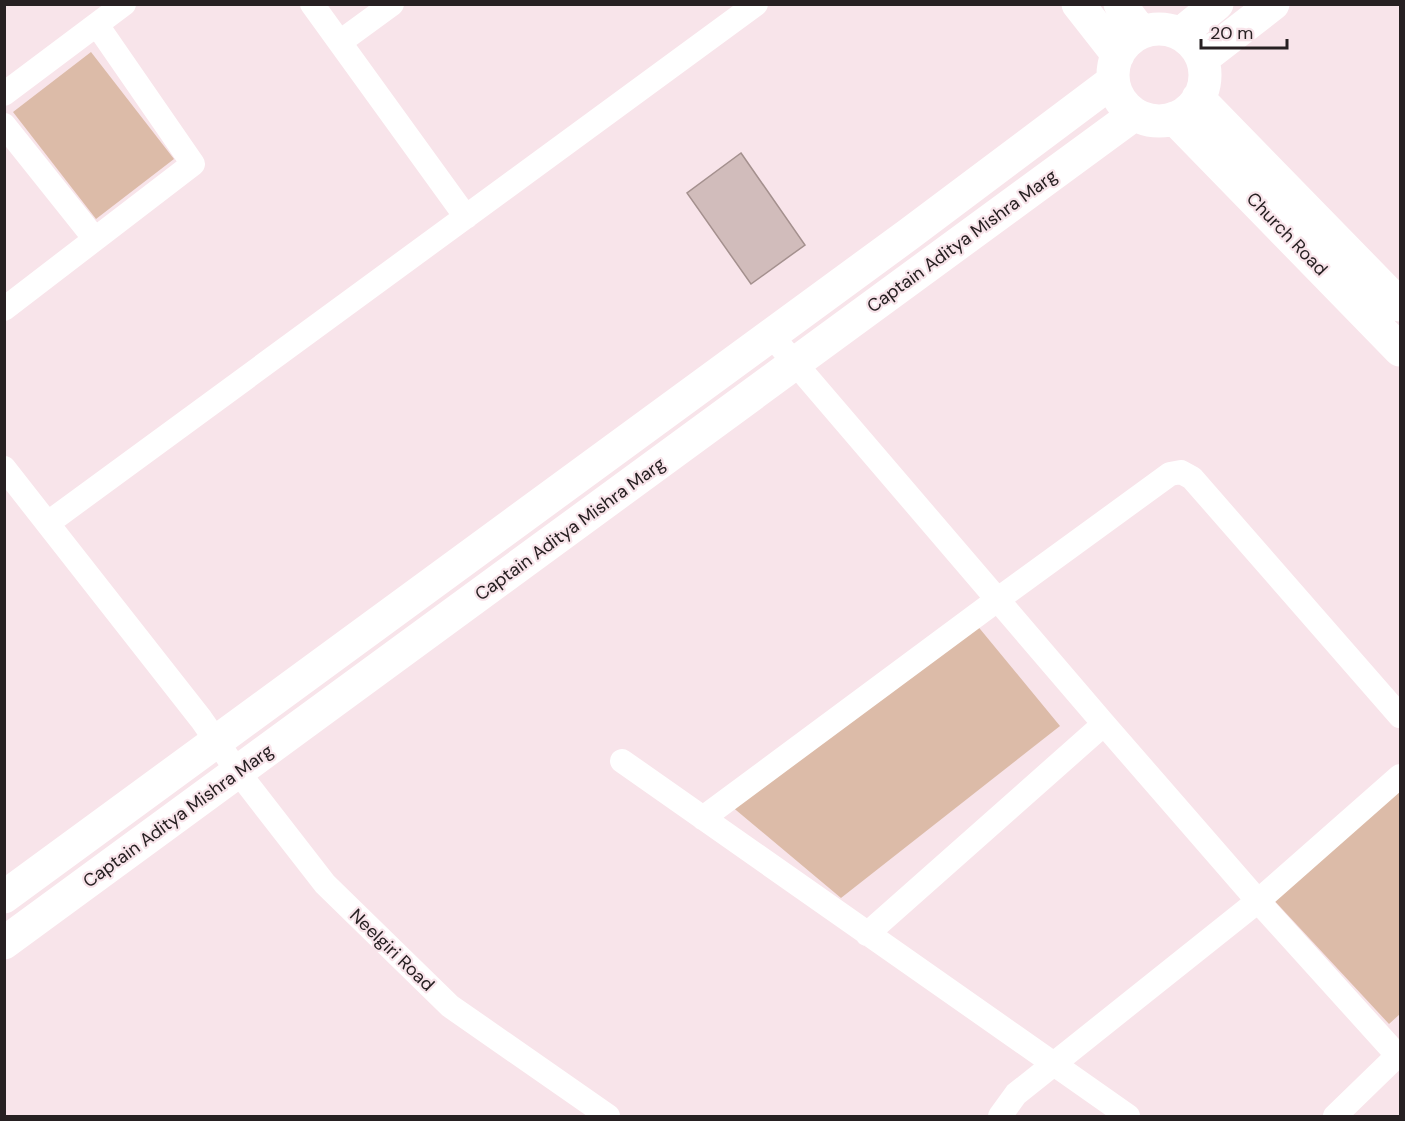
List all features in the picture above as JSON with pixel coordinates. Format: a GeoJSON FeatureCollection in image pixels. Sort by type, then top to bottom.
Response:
{"type":"FeatureCollection","features":[{"type":"Feature","properties":{"kind":"street"},"geometry":{"type":"LineString","coordinates":[[4,94],[124,4]]}},
{"type":"Feature","properties":{"kind":"street"},"geometry":{"type":"LineString","coordinates":[[312,4],[466,217]]}},
{"type":"Feature","properties":{"kind":"street"},"geometry":{"type":"LineString","coordinates":[[340,42],[392,4]]}},
{"type":"Feature","properties":{"kind":"street"},"geometry":{"type":"LineString","coordinates":[[48,523],[756,4]]}},
{"type":"Feature","properties":{"kind":"street"},"geometry":{"type":"LineString","coordinates":[[1078,4],[1115,68]]}},
{"type":"Feature","properties":{"kind":"street"},"geometry":{"type":"LineString","coordinates":[[1120,4],[1142,32]]}},
{"type":"Feature","properties":{"kind":"street"},"geometry":{"type":"LineString","coordinates":[[1180,34],[1217,4]]}},
{"type":"Feature","properties":{"kind":"street"},"geometry":{"type":"LineString","coordinates":[[1202,59],[1273,4]]}},
{"type":"Feature","properties":{"kind":"street"},"geometry":{"type":"LineString","coordinates":[[4,309],[194,164],[98,24]]}},
{"type":"Feature","properties":{"kind":"street"},"geometry":{"type":"LineString","coordinates":[[1161,29],[1180,34],[1193,44],[1202,59],[1204,86],[1198,98],[1184,114],[1158,121],[1147,119],[1135,114],[1125,106],[1116,93],[1115,68],[1128,40],[1142,32],[1161,29]]}},
{"type":"Feature","properties":{"kind":"street","name":"Captain Aditya Mishra Marg"},"geometry":{"type":"LineString","coordinates":[[4,897],[771,335],[1115,68]]}},
{"type":"Feature","properties":{"kind":"street","name":"Church Road"},"geometry":{"type":"LineString","coordinates":[[1198,98],[1354,280],[1401,350]]}},
{"type":"Feature","properties":{"kind":"street","name":"Captain Aditya Mishra Marg"},"geometry":{"type":"LineString","coordinates":[[4,943],[1135,114]]}},
{"type":"Feature","properties":{"kind":"street","name":"Church Road"},"geometry":{"type":"LineString","coordinates":[[1174,118],[1354,280],[1401,305]]}},
{"type":"Feature","properties":{"kind":"street"},"geometry":{"type":"LineString","coordinates":[[4,125],[95,239]]}},
{"type":"Feature","properties":{"kind":"street"},"geometry":{"type":"LineString","coordinates":[[771,335],[1104,724],[1258,900],[1399,1055],[1335,1116]]}},
{"type":"Feature","properties":{"kind":"street","name":"Neelgiri Road"},"geometry":{"type":"LineString","coordinates":[[4,468],[217,741],[238,772],[325,884],[450,1006],[608,1116]]}},
{"type":"Feature","properties":{"kind":"street"},"geometry":{"type":"LineString","coordinates":[[704,818],[1170,474],[1181,472],[1192,478],[1401,716]]}},
{"type":"Feature","properties":{"kind":"street"},"geometry":{"type":"LineString","coordinates":[[867,934],[1104,724]]}},
{"type":"Feature","properties":{"kind":"street"},"geometry":{"type":"LineString","coordinates":[[622,761],[1128,1116]]}},
{"type":"Feature","properties":{"kind":"street"},"geometry":{"type":"LineString","coordinates":[[1000,1116],[1016,1094],[1258,900],[1401,776]]}},
{"type":"Feature","properties":{"kind":"shaded area"},"geometry":{"type":"Polygon","coordinates":[[[91,52],[174,159],[96,219],[13,112],[91,52]]]}},
{"type":"Feature","properties":{"kind":"shaded area"},"geometry":{"type":"Polygon","coordinates":[[[971,618],[1060,726],[841,898],[718,795],[971,618]]]}},
{"type":"Feature","properties":{"kind":"shaded area"},"geometry":{"type":"Polygon","coordinates":[[[1400,775],[1400,1014],[1389,1024],[1270,896],[1400,775]]]}},
{"type":"Feature","properties":{"kind":"building"},"geometry":{"type":"Polygon","coordinates":[[[741,153],[805,245],[751,284],[687,193],[741,153]]]}}]}
